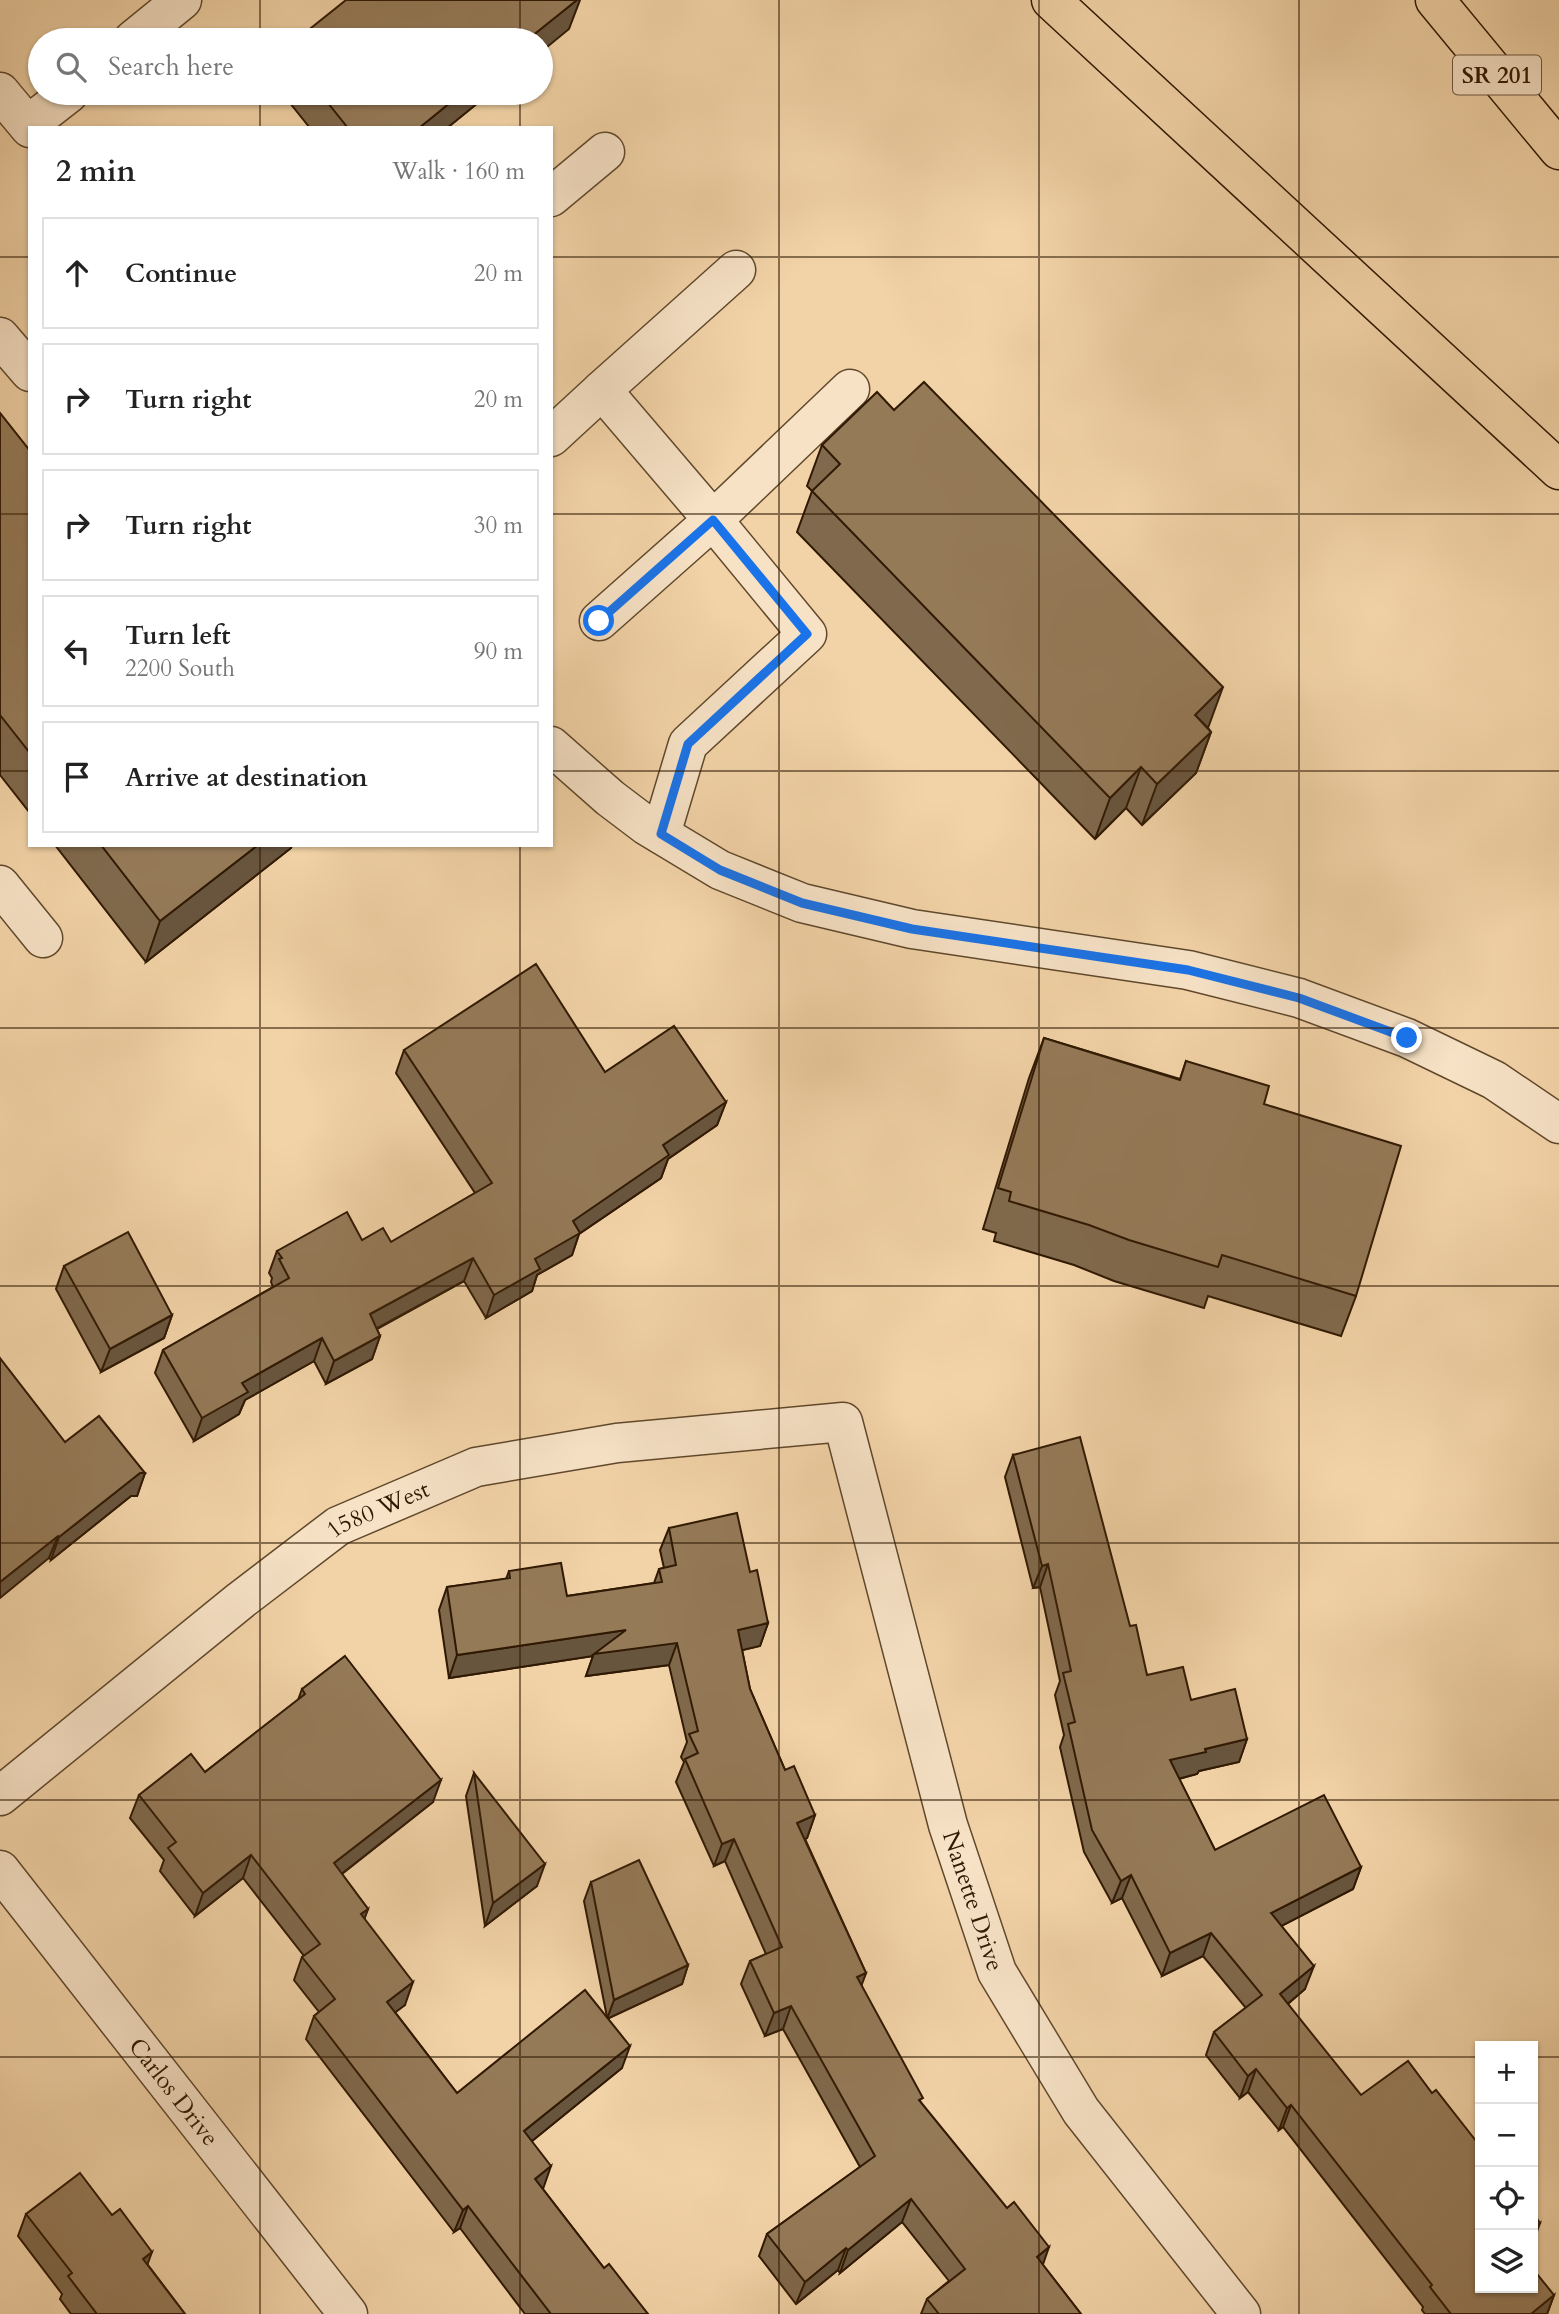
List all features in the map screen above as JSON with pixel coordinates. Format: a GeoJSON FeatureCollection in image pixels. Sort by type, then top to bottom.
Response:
{"type":"FeatureCollection","features":[{"type":"Feature","properties":{"kind":"highway"},"geometry":{"type":"LineString","coordinates":[[1051,0],[1559,470]]}},
{"type":"Feature","properties":{"kind":"highway","name":"SR 201"},"geometry":{"type":"LineString","coordinates":[[1436,0],[1559,150]]}},
{"type":"Feature","properties":{"kind":"street"},"geometry":{"type":"LineString","coordinates":[[0,92],[28,126]]}},
{"type":"Feature","properties":{"kind":"street"},"geometry":{"type":"LineString","coordinates":[[30,126],[55,105]]}},
{"type":"Feature","properties":{"kind":"street"},"geometry":{"type":"LineString","coordinates":[[553,195],[605,152]]}},
{"type":"Feature","properties":{"kind":"street"},"geometry":{"type":"LineString","coordinates":[[553,435],[736,270]]}},
{"type":"Feature","properties":{"kind":"street"},"geometry":{"type":"LineString","coordinates":[[0,337],[28,370]]}},
{"type":"Feature","properties":{"kind":"street"},"geometry":{"type":"LineString","coordinates":[[602,390],[807,634],[688,744],[661,834]]}},
{"type":"Feature","properties":{"kind":"street"},"geometry":{"type":"LineString","coordinates":[[599,621],[713,520],[850,390]]}},
{"type":"Feature","properties":{"kind":"street"},"geometry":{"type":"LineString","coordinates":[[553,748],[610,799],[661,834],[720,870],[802,903],[912,929],[1188,970],[1299,998],[1407,1038],[1494,1080],[1559,1124]]}},
{"type":"Feature","properties":{"kind":"street"},"geometry":{"type":"LineString","coordinates":[[0,884],[43,938]]}},
{"type":"Feature","properties":{"kind":"street","name":"1580 West"},"geometry":{"type":"LineString","coordinates":[[0,1796],[241,1600],[338,1526],[476,1467],[617,1443],[843,1422]]}},
{"type":"Feature","properties":{"kind":"street","name":"Nanette Drive"},"geometry":{"type":"LineString","coordinates":[[843,1422],[948,1825],[997,1972],[1081,2111],[1241,2314]]}},
{"type":"Feature","properties":{"kind":"street","name":"Carlos Drive"},"geometry":{"type":"LineString","coordinates":[[0,1870],[348,2314]]}},
{"type":"Feature","properties":{"kind":"building"},"geometry":{"type":"Polygon","coordinates":[[[346,0],[577,0],[542,28],[311,28],[346,0]]]}},
{"type":"Feature","properties":{"kind":"building"},"geometry":{"type":"Polygon","coordinates":[[[330,105],[447,105],[421,126],[346,126],[330,105]]]}},
{"type":"Feature","properties":{"kind":"building"},"geometry":{"type":"Polygon","coordinates":[[[924,382],[1223,687],[1195,715],[1211,732],[1157,784],[1141,767],[1110,798],[812,491],[840,464],[822,445],[877,392],[894,410],[924,382]]]}},
{"type":"Feature","properties":{"kind":"building"},"geometry":{"type":"Polygon","coordinates":[[[0,413],[28,448],[28,750],[0,715],[0,413]]]}},
{"type":"Feature","properties":{"kind":"building"},"geometry":{"type":"Polygon","coordinates":[[[103,847],[255,847],[160,921],[103,847]]]}},
{"type":"Feature","properties":{"kind":"building"},"geometry":{"type":"Polygon","coordinates":[[[536,964],[605,1072],[674,1026],[726,1102],[663,1145],[669,1155],[573,1221],[580,1233],[535,1259],[540,1269],[494,1295],[473,1258],[370,1314],[380,1336],[334,1361],[322,1338],[242,1383],[248,1392],[202,1418],[163,1350],[289,1278],[277,1251],[347,1212],[362,1240],[383,1228],[391,1242],[492,1183],[404,1050],[536,964]]]}},
{"type":"Feature","properties":{"kind":"building"},"geometry":{"type":"Polygon","coordinates":[[[1044,1038],[1180,1080],[1186,1061],[1269,1086],[1264,1104],[1401,1146],[1356,1296],[1222,1255],[1218,1267],[1009,1201],[1011,1192],[998,1188],[1044,1038]]]}},
{"type":"Feature","properties":{"kind":"building"},"geometry":{"type":"Polygon","coordinates":[[[128,1232],[172,1315],[110,1349],[64,1266],[128,1232]]]}},
{"type":"Feature","properties":{"kind":"building"},"geometry":{"type":"Polygon","coordinates":[[[0,1358],[65,1442],[99,1416],[145,1473],[140,1473],[0,1582],[0,1358]]]}},
{"type":"Feature","properties":{"kind":"building"},"geometry":{"type":"Polygon","coordinates":[[[1080,1437],[1130,1626],[1136,1625],[1147,1675],[1183,1667],[1191,1700],[1235,1689],[1247,1739],[1170,1760],[1215,1850],[1324,1795],[1361,1867],[1271,1913],[1314,1966],[1280,1994],[1361,2095],[1408,2061],[1432,2093],[1436,2090],[1475,2140],[1475,2293],[1538,2293],[1538,2275],[1554,2295],[1531,2314],[1451,2314],[1430,2287],[1432,2285],[1291,2105],[1287,2108],[1256,2069],[1248,2076],[1214,2032],[1262,1995],[1211,1933],[1170,1953],[1131,1875],[1121,1881],[1092,1830],[1068,1724],[1075,1722],[1063,1673],[1071,1671],[1048,1564],[1042,1566],[1013,1455],[1080,1437]]]}},
{"type":"Feature","properties":{"kind":"building"},"geometry":{"type":"Polygon","coordinates":[[[737,1513],[750,1572],[757,1570],[768,1623],[738,1630],[750,1689],[785,1770],[794,1766],[815,1815],[797,1823],[866,1973],[857,1977],[923,2098],[919,2100],[1007,2208],[1014,2202],[1049,2247],[1037,2257],[1081,2314],[939,2314],[927,2299],[965,2269],[911,2199],[805,2282],[767,2234],[875,2156],[791,2006],[774,2013],[750,1961],[782,1947],[734,1839],[722,1844],[685,1759],[698,1753],[689,1734],[698,1731],[677,1643],[594,1654],[626,1630],[457,1655],[447,1587],[510,1578],[509,1571],[561,1563],[567,1596],[662,1582],[659,1569],[676,1565],[669,1528],[737,1513]]]}},
{"type":"Feature","properties":{"kind":"building"},"geometry":{"type":"Polygon","coordinates":[[[345,1656],[441,1780],[334,1863],[368,1909],[361,1914],[413,1982],[387,2002],[457,2093],[585,1990],[630,2046],[524,2131],[551,2166],[535,2179],[604,2268],[609,2264],[648,2314],[551,2314],[468,2206],[463,2210],[314,2016],[335,1999],[302,1957],[320,1944],[251,1855],[203,1893],[168,1848],[176,1842],[139,1795],[191,1754],[205,1772],[305,1694],[302,1689],[345,1656]]]}},
{"type":"Feature","properties":{"kind":"building"},"geometry":{"type":"Polygon","coordinates":[[[474,1773],[545,1864],[493,1903],[474,1773]]]}},
{"type":"Feature","properties":{"kind":"building"},"geometry":{"type":"Polygon","coordinates":[[[639,1860],[688,1965],[614,2000],[591,1882],[639,1860]]]}},
{"type":"Feature","properties":{"kind":"building"},"geometry":{"type":"Polygon","coordinates":[[[80,2173],[112,2215],[120,2209],[152,2252],[143,2259],[185,2314],[97,2314],[68,2276],[72,2273],[26,2214],[80,2173]]]}},
{"type":"Feature","properties":{"kind":"route"},"geometry":{"type":"LineString","coordinates":[[599,621],[713,520],[807,634],[688,744],[661,834],[720,870],[802,903],[912,929],[1188,970],[1299,998],[1407,1038]]}}]}
